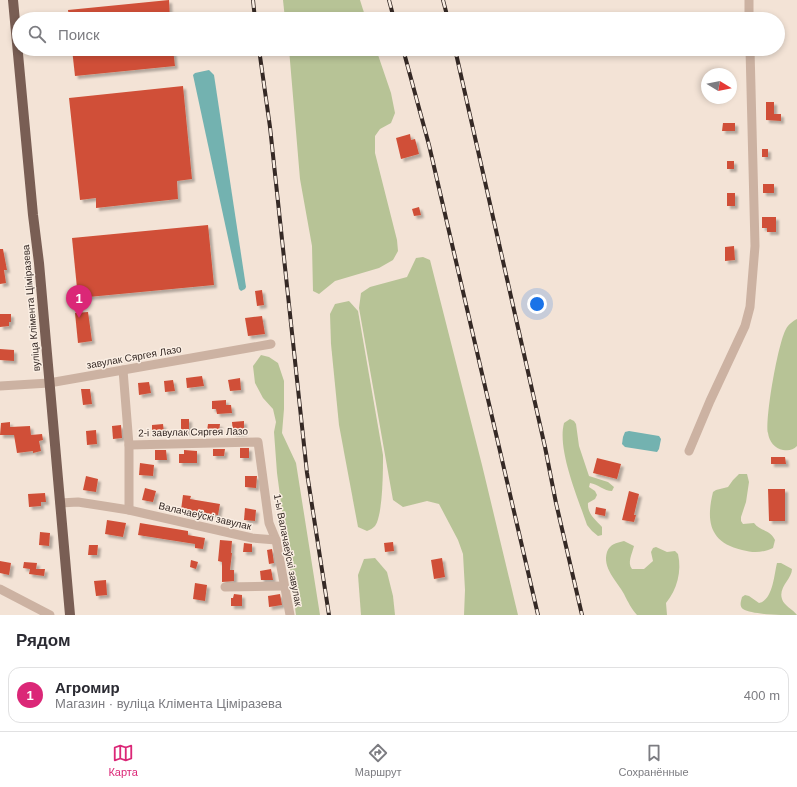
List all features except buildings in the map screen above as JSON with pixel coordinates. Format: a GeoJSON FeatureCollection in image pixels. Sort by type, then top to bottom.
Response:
{"type":"FeatureCollection","features":[{"type":"Feature","properties":{"kind":"main road","name":"вуліца Клімента Ціміразева"},"geometry":{"type":"LineString","coordinates":[[13,0],[14,12]]}},
{"type":"Feature","properties":{"kind":"main road","name":"вуліца Клімента Ціміразева"},"geometry":{"type":"LineString","coordinates":[[19,56],[30,168],[33,215],[39,263],[70,615]]}},
{"type":"Feature","properties":{"kind":"street"},"geometry":{"type":"LineString","coordinates":[[749,0],[749,12]]}},
{"type":"Feature","properties":{"kind":"street"},"geometry":{"type":"LineString","coordinates":[[689,451],[710,401],[745,326],[750,307],[753,286],[755,246],[750,56]]}},
{"type":"Feature","properties":{"kind":"street","name":"завулак Сяргея Лазо"},"geometry":{"type":"LineString","coordinates":[[0,386],[49,383],[271,344]]}},
{"type":"Feature","properties":{"kind":"street"},"geometry":{"type":"LineString","coordinates":[[123,370],[129,445],[129,510]]}},
{"type":"Feature","properties":{"kind":"street","name":"2-і завулак Сяргея Лазо"},"geometry":{"type":"LineString","coordinates":[[129,445],[258,442]]}},
{"type":"Feature","properties":{"kind":"street","name":"1-ы Валачаеўскі завулак"},"geometry":{"type":"LineString","coordinates":[[258,442],[269,523],[276,540],[290,615]]}},
{"type":"Feature","properties":{"kind":"street","name":"Валачаеўскі завулак"},"geometry":{"type":"LineString","coordinates":[[60,503],[78,502],[129,510],[252,538],[276,540]]}},
{"type":"Feature","properties":{"kind":"street"},"geometry":{"type":"LineString","coordinates":[[225,587],[284,586]]}},
{"type":"Feature","properties":{"kind":"street"},"geometry":{"type":"LineString","coordinates":[[0,589],[50,615]]}},
{"type":"Feature","properties":{"kind":"green space"},"geometry":{"type":"Polygon","coordinates":[[[283,0],[360,0],[364,12],[284,12],[283,0]]]}},
{"type":"Feature","properties":{"kind":"green space"},"geometry":{"type":"Polygon","coordinates":[[[290,56],[378,56],[391,93],[395,113],[391,123],[380,129],[375,136],[375,153],[397,240],[398,251],[393,260],[379,268],[335,281],[319,294],[313,291],[312,246],[300,179],[290,56]]]}},
{"type":"Feature","properties":{"kind":"green space"},"geometry":{"type":"Polygon","coordinates":[[[423,257],[430,260],[518,615],[464,615],[465,590],[463,554],[458,540],[439,504],[427,501],[403,507],[393,500],[359,308],[361,293],[370,287],[407,277],[416,258],[423,257]]]}},
{"type":"Feature","properties":{"kind":"green space"},"geometry":{"type":"Polygon","coordinates":[[[349,301],[358,311],[383,455],[380,512],[375,526],[367,531],[358,527],[339,425],[331,344],[330,314],[335,304],[349,301]]]}},
{"type":"Feature","properties":{"kind":"green space"},"geometry":{"type":"Polygon","coordinates":[[[797,319],[797,446],[789,450],[785,450],[775,446],[770,439],[768,433],[768,412],[779,349],[786,329],[797,319]]]}},
{"type":"Feature","properties":{"kind":"green space"},"geometry":{"type":"Polygon","coordinates":[[[261,355],[269,357],[278,363],[284,381],[282,433],[296,463],[320,615],[296,615],[277,473],[274,432],[276,422],[273,409],[263,398],[255,383],[253,366],[261,355]]]}},
{"type":"Feature","properties":{"kind":"green space"},"geometry":{"type":"Polygon","coordinates":[[[570,419],[576,424],[579,446],[589,476],[608,482],[614,487],[612,491],[609,491],[590,483],[589,487],[595,491],[597,495],[595,499],[588,503],[588,507],[592,516],[602,527],[602,535],[598,536],[587,525],[566,460],[563,447],[564,423],[570,419]]]}},
{"type":"Feature","properties":{"kind":"green space"},"geometry":{"type":"Polygon","coordinates":[[[739,474],[747,474],[749,482],[741,521],[743,524],[754,523],[759,528],[773,536],[775,540],[773,548],[758,552],[742,550],[723,542],[716,536],[712,529],[710,512],[713,492],[728,487],[739,474]]]}},
{"type":"Feature","properties":{"kind":"green space"},"geometry":{"type":"Polygon","coordinates":[[[624,541],[634,546],[630,561],[632,569],[644,569],[653,561],[651,552],[653,548],[656,547],[667,552],[675,551],[678,554],[678,580],[670,598],[666,603],[667,615],[637,615],[608,569],[606,558],[608,549],[616,543],[624,541]]]}},
{"type":"Feature","properties":{"kind":"green space"},"geometry":{"type":"Polygon","coordinates":[[[375,558],[387,572],[393,596],[395,615],[361,615],[358,575],[364,559],[375,558]]]}},
{"type":"Feature","properties":{"kind":"green space"},"geometry":{"type":"Polygon","coordinates":[[[777,563],[781,563],[792,569],[790,576],[783,587],[781,595],[785,604],[797,615],[761,614],[743,609],[741,602],[742,597],[745,595],[759,603],[764,601],[767,597],[772,586],[777,563]]]}},
{"type":"Feature","properties":{"kind":"water"},"geometry":{"type":"Polygon","coordinates":[[[209,70],[214,75],[246,287],[241,291],[239,289],[193,75],[195,73],[209,70]]]}},
{"type":"Feature","properties":{"kind":"water"},"geometry":{"type":"Polygon","coordinates":[[[629,431],[659,436],[661,439],[657,452],[625,447],[622,444],[623,437],[625,432],[629,431]]]}},
{"type":"Feature","properties":{"kind":"railway"},"geometry":{"type":"LineString","coordinates":[[253,0],[254,12]]}},
{"type":"Feature","properties":{"kind":"railway"},"geometry":{"type":"LineString","coordinates":[[389,0],[392,12]]}},
{"type":"Feature","properties":{"kind":"railway"},"geometry":{"type":"LineString","coordinates":[[443,0],[446,12]]}},
{"type":"Feature","properties":{"kind":"railway"},"geometry":{"type":"LineString","coordinates":[[260,56],[270,127],[307,473],[329,615]]}},
{"type":"Feature","properties":{"kind":"railway"},"geometry":{"type":"LineString","coordinates":[[405,56],[429,145],[538,615]]}},
{"type":"Feature","properties":{"kind":"railway"},"geometry":{"type":"LineString","coordinates":[[457,56],[582,615]]}},
{"type":"Feature","properties":{"kind":"place","name":"Агромир"},"geometry":{"type":"Point","coordinates":[79,318]}}]}
